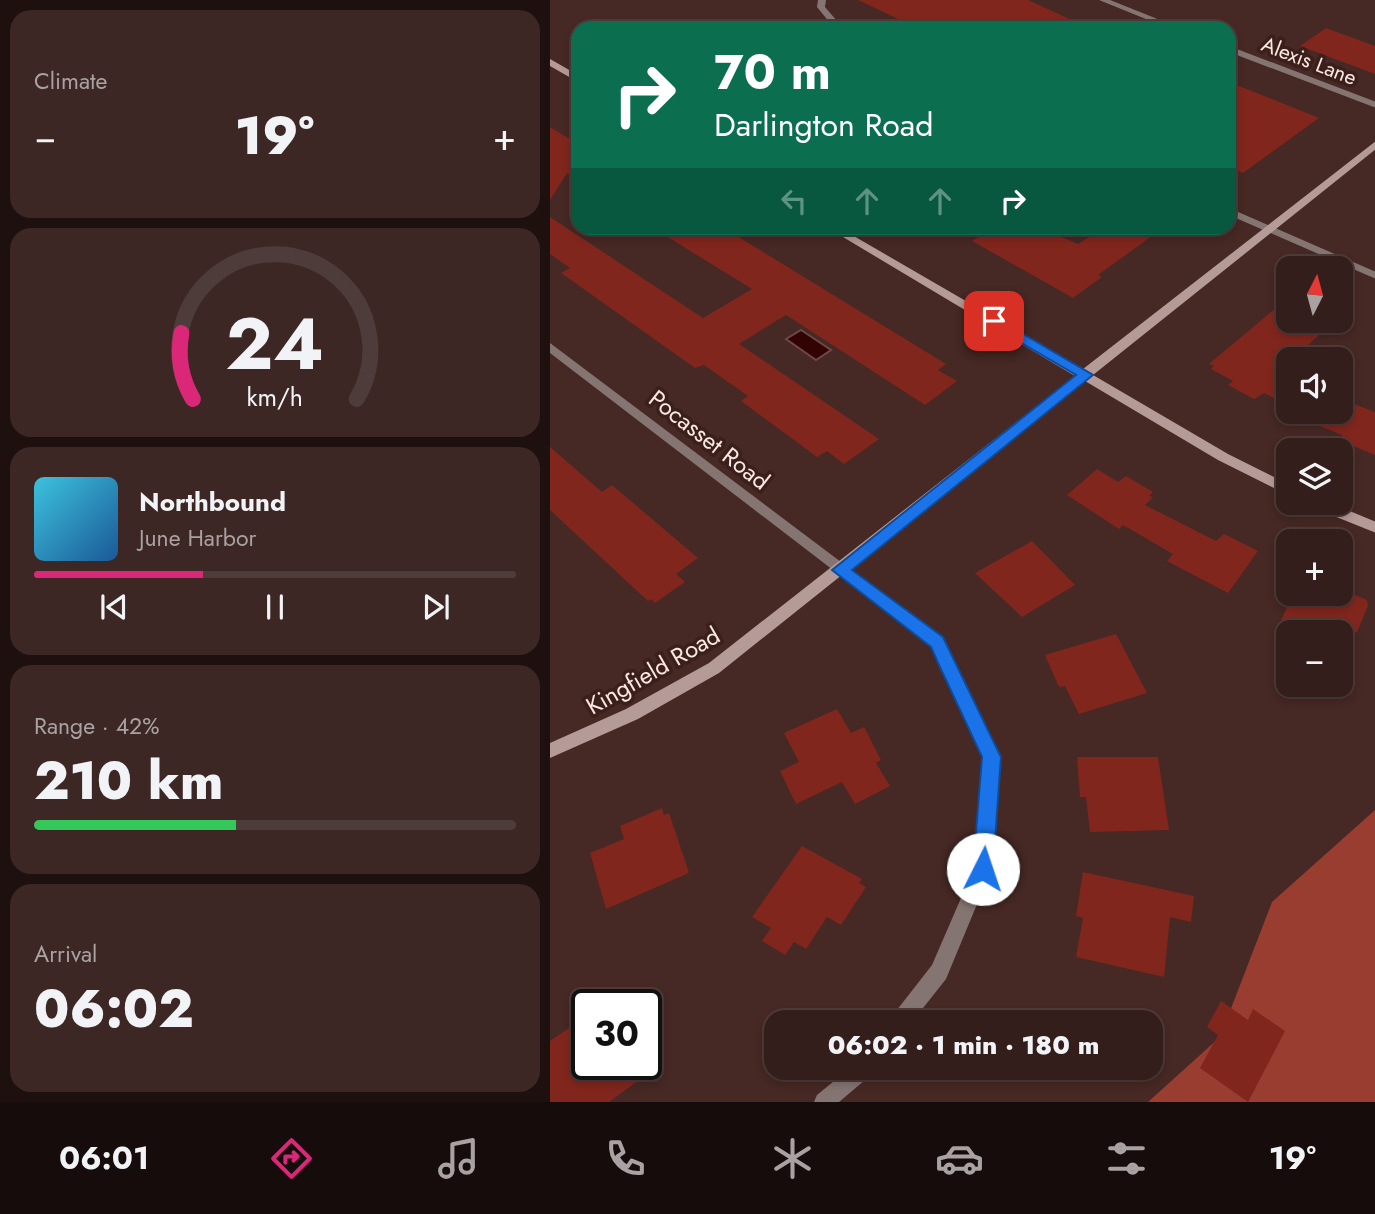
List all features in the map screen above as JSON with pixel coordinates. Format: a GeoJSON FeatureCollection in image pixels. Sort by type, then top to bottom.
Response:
{"type":"FeatureCollection","features":[{"type":"Feature","properties":{"kind":"street"},"geometry":{"type":"LineString","coordinates":[[1103,0],[1158,21]]}},
{"type":"Feature","properties":{"kind":"street"},"geometry":{"type":"LineString","coordinates":[[822,3],[834,21]]}},
{"type":"Feature","properties":{"kind":"street","name":"Alexis Lane"},"geometry":{"type":"LineString","coordinates":[[1236,52],[1375,105]]}},
{"type":"Feature","properties":{"kind":"street"},"geometry":{"type":"LineString","coordinates":[[550,62],[571,75]]}},
{"type":"Feature","properties":{"kind":"street","name":"Kingfield Road"},"geometry":{"type":"LineString","coordinates":[[550,751],[632,714],[714,668],[1270,230],[1375,144]]}},
{"type":"Feature","properties":{"kind":"street"},"geometry":{"type":"LineString","coordinates":[[1236,214],[1375,276]]}},
{"type":"Feature","properties":{"kind":"street"},"geometry":{"type":"LineString","coordinates":[[845,235],[1223,457],[1276,484]]}},
{"type":"Feature","properties":{"kind":"street","name":"Pocasset Road"},"geometry":{"type":"LineString","coordinates":[[550,346],[937,642],[992,757],[983,869],[939,972],[909,1010]]}},
{"type":"Feature","properties":{"kind":"street"},"geometry":{"type":"LineString","coordinates":[[1344,515],[1375,528]]}},
{"type":"Feature","properties":{"kind":"street"},"geometry":{"type":"LineString","coordinates":[[824,1102],[850,1080]]}},
{"type":"Feature","properties":{"kind":"shaded area"},"geometry":{"type":"Polygon","coordinates":[[[801,330],[831,350],[816,360],[786,339],[801,330]]]}},
{"type":"Feature","properties":{"kind":"shaded area"},"geometry":{"type":"Polygon","coordinates":[[[1375,810],[1375,1102],[1148,1102],[1220,1037],[1272,902],[1375,810]]]}},
{"type":"Feature","properties":{"kind":"building"},"geometry":{"type":"Polygon","coordinates":[[[858,0],[1028,0],[1074,21],[902,21],[858,0]]]}},
{"type":"Feature","properties":{"kind":"building"},"geometry":{"type":"Polygon","coordinates":[[[1326,28],[1375,46],[1375,74],[1300,46],[1326,28]]]}},
{"type":"Feature","properties":{"kind":"building"},"geometry":{"type":"Polygon","coordinates":[[[1236,85],[1319,118],[1243,173],[1236,170],[1236,85]]]}},
{"type":"Feature","properties":{"kind":"building"},"geometry":{"type":"Polygon","coordinates":[[[550,127],[571,140],[571,176],[567,173],[550,200],[550,127]]]}},
{"type":"Feature","properties":{"kind":"building"},"geometry":{"type":"Polygon","coordinates":[[[550,217],[571,231],[571,235],[577,235],[703,318],[752,289],[664,235],[735,235],[946,364],[938,370],[957,381],[925,405],[786,315],[739,344],[879,439],[844,464],[827,451],[817,457],[741,401],[748,396],[704,365],[695,368],[561,273],[570,268],[550,254],[550,217]]]}},
{"type":"Feature","properties":{"kind":"building"},"geometry":{"type":"Polygon","coordinates":[[[982,235],[1057,235],[1078,244],[1092,235],[1153,235],[1098,275],[1102,277],[1073,298],[972,241],[982,235]]]}},
{"type":"Feature","properties":{"kind":"building"},"geometry":{"type":"Polygon","coordinates":[[[1276,308],[1276,333],[1321,333],[1306,347],[1276,347],[1276,399],[1264,393],[1254,399],[1228,385],[1233,381],[1211,369],[1214,366],[1209,364],[1276,308]]]}},
{"type":"Feature","properties":{"kind":"building"},"geometry":{"type":"Polygon","coordinates":[[[1353,404],[1375,412],[1375,455],[1353,446],[1353,438],[1340,438],[1342,435],[1315,424],[1353,424],[1353,404]]]}},
{"type":"Feature","properties":{"kind":"building"},"geometry":{"type":"Polygon","coordinates":[[[550,447],[602,492],[612,485],[698,558],[676,574],[685,582],[655,603],[651,599],[648,601],[550,510],[550,447]]]}},
{"type":"Feature","properties":{"kind":"building"},"geometry":{"type":"Polygon","coordinates":[[[1097,469],[1118,482],[1126,476],[1153,492],[1149,496],[1153,497],[1145,505],[1216,541],[1224,534],[1258,551],[1228,593],[1167,561],[1173,554],[1123,525],[1119,529],[1067,495],[1097,469]]]}},
{"type":"Feature","properties":{"kind":"building"},"geometry":{"type":"Polygon","coordinates":[[[1032,541],[1075,585],[1022,617],[975,573],[1032,541]]]}},
{"type":"Feature","properties":{"kind":"building"},"geometry":{"type":"Polygon","coordinates":[[[1353,594],[1367,600],[1368,606],[1357,632],[1353,632],[1353,620],[1281,620],[1288,606],[1353,606],[1353,594]]]}},
{"type":"Feature","properties":{"kind":"building"},"geometry":{"type":"Polygon","coordinates":[[[1116,634],[1147,693],[1079,714],[1065,686],[1059,687],[1045,655],[1116,634]]]}},
{"type":"Feature","properties":{"kind":"building"},"geometry":{"type":"Polygon","coordinates":[[[837,709],[851,733],[864,727],[881,760],[876,763],[890,786],[855,804],[842,782],[796,804],[780,771],[799,762],[784,733],[837,709]]]}},
{"type":"Feature","properties":{"kind":"building"},"geometry":{"type":"Polygon","coordinates":[[[1077,757],[1158,757],[1169,830],[1090,832],[1086,797],[1080,797],[1077,757]]]}},
{"type":"Feature","properties":{"kind":"building"},"geometry":{"type":"Polygon","coordinates":[[[662,808],[664,815],[669,813],[689,873],[606,909],[590,853],[624,839],[620,826],[662,808]]]}},
{"type":"Feature","properties":{"kind":"building"},"geometry":{"type":"Polygon","coordinates":[[[802,846],[862,879],[859,883],[866,887],[841,925],[827,917],[806,949],[794,942],[785,955],[762,941],[771,928],[752,917],[802,846]]]}},
{"type":"Feature","properties":{"kind":"building"},"geometry":{"type":"Polygon","coordinates":[[[1083,872],[1194,896],[1191,922],[1170,917],[1164,977],[1076,957],[1083,918],[1076,916],[1083,872]]]}},
{"type":"Feature","properties":{"kind":"building"},"geometry":{"type":"Polygon","coordinates":[[[1221,1001],[1248,1020],[1253,1009],[1285,1031],[1248,1102],[1200,1068],[1218,1035],[1207,1027],[1221,1001]]]}},
{"type":"Feature","properties":{"kind":"building"},"geometry":{"type":"Polygon","coordinates":[[[571,1027],[571,1080],[639,1080],[609,1102],[550,1102],[550,1041],[571,1027]]]}},
{"type":"Feature","properties":{"kind":"route"},"geometry":{"type":"LineString","coordinates":[[983,869],[992,757],[937,642],[840,570],[1086,375],[994,321]]}}]}
